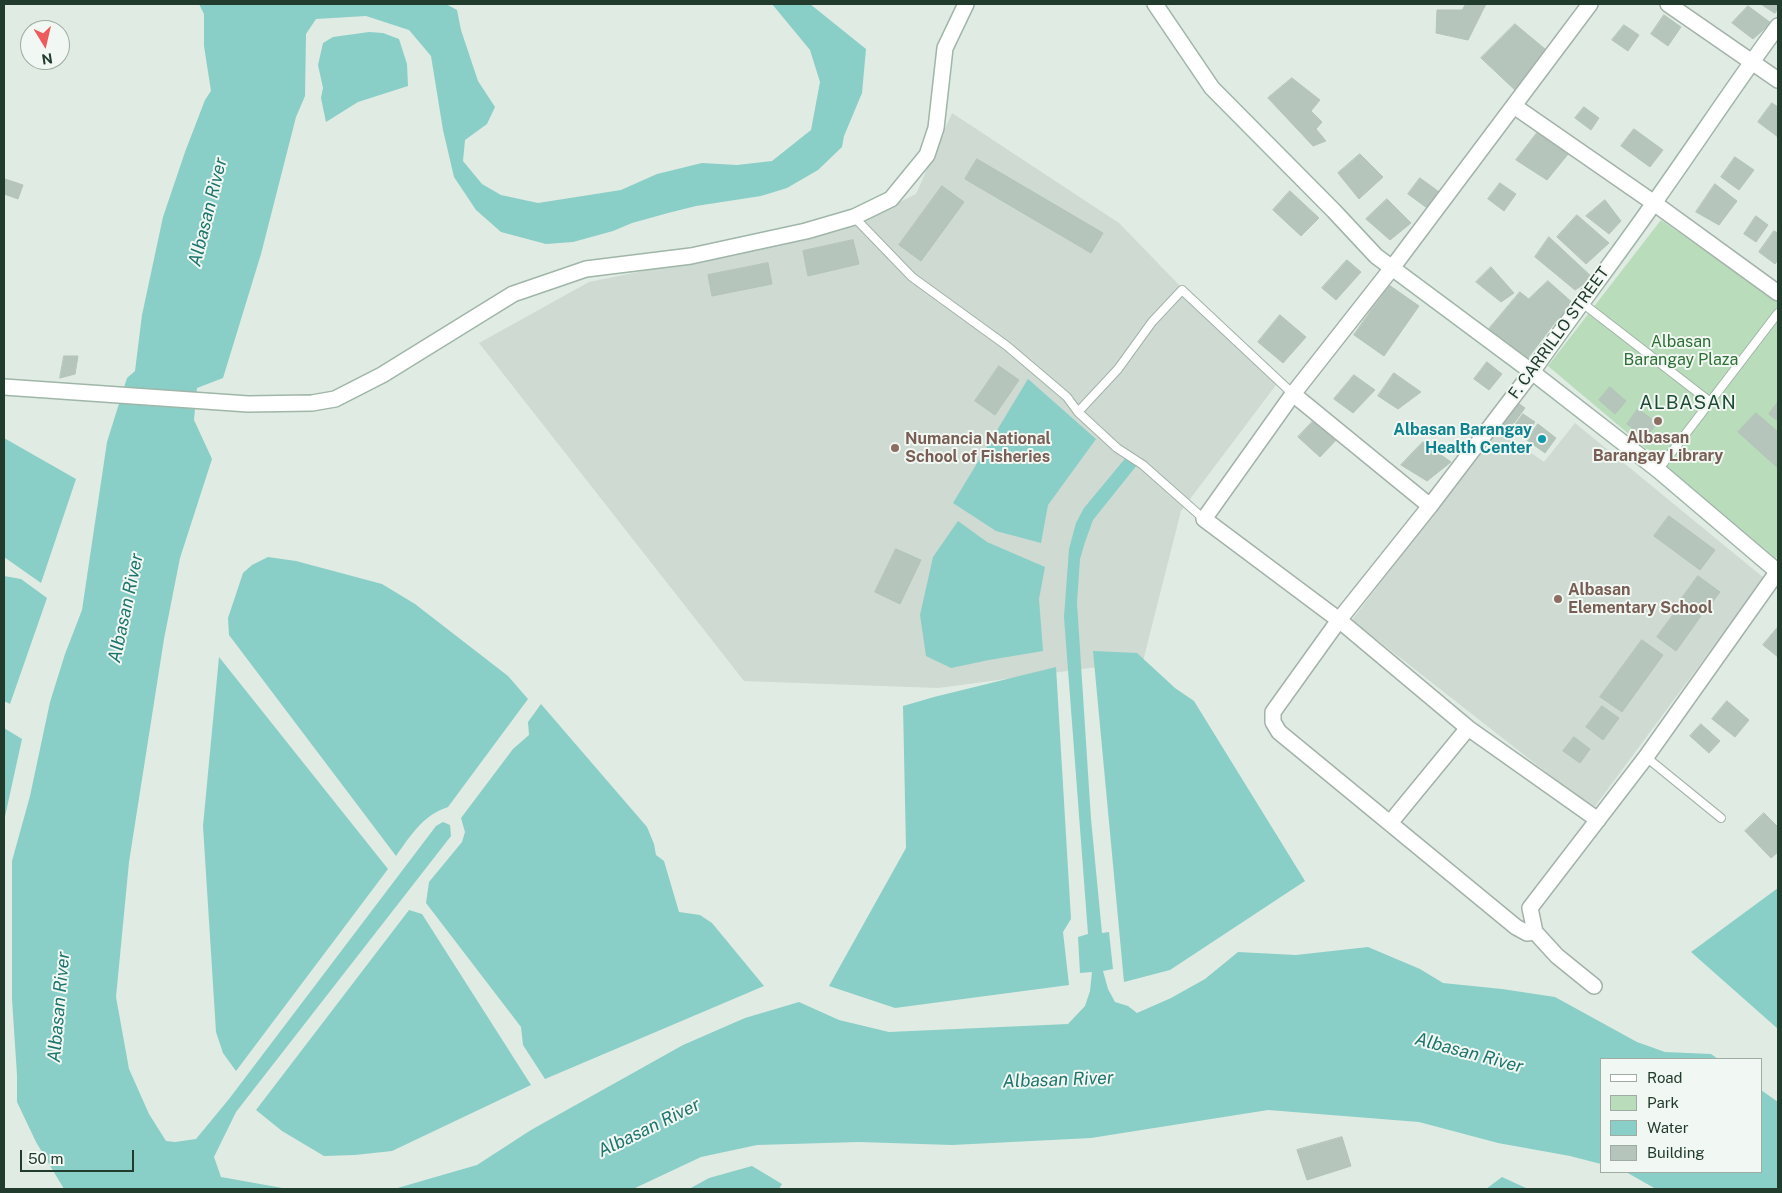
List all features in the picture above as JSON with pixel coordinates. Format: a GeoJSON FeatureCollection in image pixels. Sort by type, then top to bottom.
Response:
{"type":"FeatureCollection","features":[{"type":"Feature","properties":{"kind":"street"},"geometry":{"type":"LineString","coordinates":[[4,387],[266,404],[312,403],[335,399],[382,375],[513,294],[586,269],[691,256],[806,231],[854,217],[891,200],[927,155],[936,128],[945,48],[966,4]]}},
{"type":"Feature","properties":{"kind":"street"},"geometry":{"type":"LineString","coordinates":[[1155,4],[1212,88],[1376,256],[1532,372],[1658,470],[1778,571],[1646,757],[1530,908],[1535,932],[1557,956],[1594,986]]}},
{"type":"Feature","properties":{"kind":"street"},"geometry":{"type":"LineString","coordinates":[[1590,4],[1392,268],[1293,394],[1204,518],[1339,620],[1468,728],[1598,820]]}},
{"type":"Feature","properties":{"kind":"street"},"geometry":{"type":"LineString","coordinates":[[1668,4],[1778,80]]}},
{"type":"Feature","properties":{"kind":"street","name":"F. CARRILLO STREET"},"geometry":{"type":"LineString","coordinates":[[1390,823],[1279,732],[1273,722],[1273,712],[1339,620],[1430,506],[1532,372],[1654,203],[1778,26]]}},
{"type":"Feature","properties":{"kind":"street"},"geometry":{"type":"LineString","coordinates":[[1514,106],[1654,203],[1778,293]]}},
{"type":"Feature","properties":{"kind":"street"},"geometry":{"type":"LineString","coordinates":[[1293,394],[1430,506]]}},
{"type":"Feature","properties":{"kind":"street"},"geometry":{"type":"LineString","coordinates":[[1468,728],[1390,823],[1516,927],[1527,933],[1535,932]]}},
{"type":"Feature","properties":{"kind":"lane"},"geometry":{"type":"LineString","coordinates":[[854,217],[912,277],[1008,346],[1067,398],[1078,412],[1117,448],[1143,465],[1204,518]]}},
{"type":"Feature","properties":{"kind":"lane"},"geometry":{"type":"LineString","coordinates":[[1078,412],[1118,369],[1152,322],[1182,290],[1293,394]]}},
{"type":"Feature","properties":{"kind":"lane"},"geometry":{"type":"LineString","coordinates":[[1581,302],[1709,401]]}},
{"type":"Feature","properties":{"kind":"lane"},"geometry":{"type":"LineString","coordinates":[[1658,470],[1778,313]]}},
{"type":"Feature","properties":{"kind":"lane"},"geometry":{"type":"LineString","coordinates":[[1646,757],[1721,818]]}},
{"type":"Feature","properties":{"kind":"shaded area","name":"Numancia National School of Fisheries"},"geometry":{"type":"Polygon","coordinates":[[[952,113],[1119,223],[1276,385],[1181,511],[1143,661],[938,688],[744,681],[479,343],[589,282],[843,230],[916,194],[952,113]]]}},
{"type":"Feature","properties":{"kind":"shaded area","name":"Albasan Elementary School"},"geometry":{"type":"Polygon","coordinates":[[[1575,423],[1764,578],[1593,809],[1352,620],[1497,429],[1544,462],[1575,423]]]}},
{"type":"Feature","properties":{"kind":"green space","name":"Albasan Barangay Plaza"},"geometry":{"type":"Polygon","coordinates":[[[1661,220],[1778,302],[1778,555],[1776,558],[1548,366],[1661,220]]]}},
{"type":"Feature","properties":{"kind":"water","name":"Albasan River"},"geometry":{"type":"Polygon","coordinates":[[[199,4],[446,4],[457,10],[461,30],[478,81],[495,107],[487,124],[465,140],[463,161],[482,184],[501,195],[538,203],[621,190],[657,174],[702,163],[737,165],[772,161],[811,130],[820,82],[810,50],[772,4],[810,4],[866,49],[862,93],[844,136],[842,147],[818,170],[787,188],[761,196],[696,206],[668,213],[573,242],[546,244],[501,232],[476,210],[454,177],[443,130],[431,56],[409,30],[366,16],[316,19],[306,34],[305,96],[296,117],[261,254],[223,378],[197,388],[194,420],[212,459],[180,558],[164,639],[129,862],[116,997],[129,1069],[149,1114],[166,1141],[175,1142],[196,1139],[229,1099],[436,826],[443,822],[450,825],[451,836],[236,1112],[214,1157],[221,1177],[288,1189],[64,1189],[36,1142],[17,1102],[12,999],[12,861],[30,796],[50,702],[65,654],[82,610],[107,442],[127,378],[135,371],[142,315],[163,217],[185,152],[205,100],[211,91],[204,46],[204,14],[199,4]]]}},
{"type":"Feature","properties":{"kind":"water"},"geometry":{"type":"Polygon","coordinates":[[[369,32],[383,33],[399,39],[407,64],[408,86],[358,102],[326,122],[321,98],[323,88],[318,65],[323,43],[333,37],[369,32]]]}},
{"type":"Feature","properties":{"kind":"water"},"geometry":{"type":"Polygon","coordinates":[[[1028,379],[1096,439],[1048,505],[1041,543],[996,531],[953,503],[1028,379]]]}},
{"type":"Feature","properties":{"kind":"water"},"geometry":{"type":"Polygon","coordinates":[[[4,438],[76,479],[41,583],[4,557],[4,438]]]}},
{"type":"Feature","properties":{"kind":"water","name":"Albasan River"},"geometry":{"type":"Polygon","coordinates":[[[1128,455],[1137,465],[1093,520],[1085,542],[1080,559],[1077,603],[1091,819],[1102,933],[1109,932],[1113,969],[1103,971],[1108,989],[1115,1002],[1128,1006],[1137,1013],[1171,998],[1205,979],[1238,952],[1296,955],[1368,947],[1420,969],[1443,983],[1555,997],[1637,1042],[1665,1052],[1711,1054],[1717,1058],[1600,1058],[1600,1164],[1570,1156],[1498,1143],[1419,1122],[1268,1110],[1091,1138],[952,1145],[859,1142],[757,1145],[701,1157],[633,1189],[394,1189],[477,1165],[531,1130],[683,1045],[745,1018],[799,1002],[839,1020],[889,1032],[1068,1024],[1085,1006],[1090,991],[1092,972],[1080,973],[1078,937],[1088,934],[1064,617],[1069,549],[1076,523],[1084,508],[1128,455]]]}},
{"type":"Feature","properties":{"kind":"water"},"geometry":{"type":"Polygon","coordinates":[[[958,521],[987,542],[1045,567],[1039,599],[1043,651],[951,668],[926,656],[920,615],[933,557],[958,521]]]}},
{"type":"Feature","properties":{"kind":"water"},"geometry":{"type":"Polygon","coordinates":[[[268,557],[296,561],[382,584],[415,604],[508,676],[528,699],[448,807],[425,820],[412,833],[396,856],[229,635],[228,618],[243,573],[252,565],[268,557]]]}},
{"type":"Feature","properties":{"kind":"water"},"geometry":{"type":"Polygon","coordinates":[[[4,576],[21,579],[47,598],[10,704],[4,701],[4,576]]]}},
{"type":"Feature","properties":{"kind":"water"},"geometry":{"type":"Polygon","coordinates":[[[1093,651],[1137,653],[1175,688],[1194,701],[1305,881],[1170,970],[1124,982],[1093,651]]]}},
{"type":"Feature","properties":{"kind":"water"},"geometry":{"type":"Polygon","coordinates":[[[219,657],[388,869],[236,1071],[223,1053],[216,1032],[203,826],[219,657]]]}},
{"type":"Feature","properties":{"kind":"water"},"geometry":{"type":"Polygon","coordinates":[[[1056,667],[1071,919],[1063,932],[1069,985],[895,1008],[829,986],[906,848],[903,706],[1056,667]]]}},
{"type":"Feature","properties":{"kind":"water"},"geometry":{"type":"Polygon","coordinates":[[[541,704],[647,827],[656,855],[664,861],[679,912],[700,915],[712,923],[764,986],[545,1079],[523,1045],[521,1027],[426,903],[429,882],[462,842],[465,832],[461,818],[513,749],[529,735],[528,722],[541,704]]]}},
{"type":"Feature","properties":{"kind":"water"},"geometry":{"type":"Polygon","coordinates":[[[4,728],[22,739],[4,821],[4,728]]]}},
{"type":"Feature","properties":{"kind":"water"},"geometry":{"type":"Polygon","coordinates":[[[1778,888],[1778,1029],[1691,952],[1778,888]]]}},
{"type":"Feature","properties":{"kind":"water"},"geometry":{"type":"Polygon","coordinates":[[[409,910],[422,914],[531,1085],[392,1151],[324,1156],[282,1131],[256,1110],[409,910]]]}},
{"type":"Feature","properties":{"kind":"water"},"geometry":{"type":"Polygon","coordinates":[[[1762,1091],[1778,1102],[1778,1189],[1656,1189],[1628,1173],[1762,1173],[1762,1091]]]}},
{"type":"Feature","properties":{"kind":"water"},"geometry":{"type":"Polygon","coordinates":[[[752,1166],[782,1184],[779,1189],[689,1189],[709,1178],[752,1166]]]}},
{"type":"Feature","properties":{"kind":"water"},"geometry":{"type":"Polygon","coordinates":[[[1502,1177],[1528,1189],[1486,1189],[1502,1177]]]}},
{"type":"Feature","properties":{"kind":"building"},"geometry":{"type":"Polygon","coordinates":[[[1466,4],[1486,4],[1468,40],[1436,33],[1437,10],[1462,10],[1466,4]]]}},
{"type":"Feature","properties":{"kind":"building"},"geometry":{"type":"Polygon","coordinates":[[[1761,4],[1778,4],[1778,9],[1775,13],[1761,4]]]}},
{"type":"Feature","properties":{"kind":"building"},"geometry":{"type":"Polygon","coordinates":[[[1748,6],[1771,23],[1753,39],[1732,23],[1748,6]]]}},
{"type":"Feature","properties":{"kind":"building"},"geometry":{"type":"Polygon","coordinates":[[[1664,15],[1681,27],[1668,46],[1651,34],[1664,15]]]}},
{"type":"Feature","properties":{"kind":"building"},"geometry":{"type":"Polygon","coordinates":[[[1515,24],[1545,49],[1516,91],[1481,58],[1515,24]]]}},
{"type":"Feature","properties":{"kind":"building"},"geometry":{"type":"Polygon","coordinates":[[[1624,25],[1639,35],[1628,51],[1612,40],[1624,25]]]}},
{"type":"Feature","properties":{"kind":"building"},"geometry":{"type":"Polygon","coordinates":[[[1292,78],[1320,100],[1311,111],[1322,122],[1316,129],[1326,141],[1313,146],[1268,98],[1292,78]]]}},
{"type":"Feature","properties":{"kind":"building"},"geometry":{"type":"Polygon","coordinates":[[[1772,103],[1778,107],[1778,137],[1758,122],[1772,103]]]}},
{"type":"Feature","properties":{"kind":"building"},"geometry":{"type":"Polygon","coordinates":[[[1584,107],[1599,118],[1591,130],[1575,118],[1584,107]]]}},
{"type":"Feature","properties":{"kind":"building"},"geometry":{"type":"Polygon","coordinates":[[[1634,129],[1663,150],[1650,167],[1621,146],[1634,129]]]}},
{"type":"Feature","properties":{"kind":"building"},"geometry":{"type":"Polygon","coordinates":[[[1537,133],[1569,153],[1547,180],[1516,160],[1537,133]]]}},
{"type":"Feature","properties":{"kind":"building"},"geometry":{"type":"Polygon","coordinates":[[[1360,154],[1383,177],[1359,199],[1338,173],[1360,154]]]}},
{"type":"Feature","properties":{"kind":"building"},"geometry":{"type":"Polygon","coordinates":[[[1735,157],[1754,170],[1739,190],[1721,177],[1735,157]]]}},
{"type":"Feature","properties":{"kind":"building"},"geometry":{"type":"Polygon","coordinates":[[[977,159],[1103,233],[1091,253],[965,179],[977,159]]]}},
{"type":"Feature","properties":{"kind":"building"},"geometry":{"type":"Polygon","coordinates":[[[1420,178],[1442,194],[1427,208],[1408,194],[1420,178]]]}},
{"type":"Feature","properties":{"kind":"building"},"geometry":{"type":"Polygon","coordinates":[[[5,179],[23,185],[18,199],[4,194],[5,179]]]}},
{"type":"Feature","properties":{"kind":"building"},"geometry":{"type":"Polygon","coordinates":[[[1500,183],[1516,194],[1504,211],[1488,199],[1500,183]]]}},
{"type":"Feature","properties":{"kind":"building"},"geometry":{"type":"Polygon","coordinates":[[[1715,184],[1737,201],[1719,225],[1696,212],[1715,184]]]}},
{"type":"Feature","properties":{"kind":"building"},"geometry":{"type":"Polygon","coordinates":[[[942,186],[964,202],[921,261],[899,245],[942,186]]]}},
{"type":"Feature","properties":{"kind":"building"},"geometry":{"type":"Polygon","coordinates":[[[1290,191],[1319,218],[1301,236],[1273,210],[1290,191]]]}},
{"type":"Feature","properties":{"kind":"building"},"geometry":{"type":"Polygon","coordinates":[[[1387,199],[1411,223],[1390,240],[1366,219],[1387,199]]]}},
{"type":"Feature","properties":{"kind":"building"},"geometry":{"type":"Polygon","coordinates":[[[1605,200],[1621,221],[1609,234],[1586,216],[1605,200]]]}},
{"type":"Feature","properties":{"kind":"building"},"geometry":{"type":"Polygon","coordinates":[[[1577,215],[1609,243],[1586,264],[1557,237],[1577,215]]]}},
{"type":"Feature","properties":{"kind":"building"},"geometry":{"type":"Polygon","coordinates":[[[1756,216],[1768,225],[1756,242],[1744,234],[1756,216]]]}},
{"type":"Feature","properties":{"kind":"building"},"geometry":{"type":"Polygon","coordinates":[[[1774,231],[1778,233],[1778,260],[1775,264],[1759,252],[1774,231]]]}},
{"type":"Feature","properties":{"kind":"building"},"geometry":{"type":"Polygon","coordinates":[[[1549,237],[1593,278],[1575,290],[1535,257],[1549,237]]]}},
{"type":"Feature","properties":{"kind":"building"},"geometry":{"type":"Polygon","coordinates":[[[853,240],[859,264],[808,276],[803,251],[853,240]]]}},
{"type":"Feature","properties":{"kind":"building"},"geometry":{"type":"Polygon","coordinates":[[[1347,260],[1361,272],[1336,300],[1322,288],[1347,260]]]}},
{"type":"Feature","properties":{"kind":"building"},"geometry":{"type":"Polygon","coordinates":[[[768,263],[772,284],[712,296],[708,275],[768,263]]]}},
{"type":"Feature","properties":{"kind":"building"},"geometry":{"type":"Polygon","coordinates":[[[1491,267],[1514,293],[1501,302],[1476,282],[1491,267]]]}},
{"type":"Feature","properties":{"kind":"building"},"geometry":{"type":"Polygon","coordinates":[[[1548,281],[1574,304],[1556,321],[1529,299],[1548,281]]]}},
{"type":"Feature","properties":{"kind":"building"},"geometry":{"type":"Polygon","coordinates":[[[1389,285],[1419,306],[1384,356],[1354,335],[1389,285]]]}},
{"type":"Feature","properties":{"kind":"building"},"geometry":{"type":"Polygon","coordinates":[[[1520,292],[1556,321],[1528,358],[1489,329],[1520,292]]]}},
{"type":"Feature","properties":{"kind":"building"},"geometry":{"type":"Polygon","coordinates":[[[1280,315],[1306,337],[1283,363],[1258,342],[1280,315]]]}},
{"type":"Feature","properties":{"kind":"building"},"geometry":{"type":"Polygon","coordinates":[[[64,356],[78,356],[75,374],[60,378],[64,356]]]}},
{"type":"Feature","properties":{"kind":"building"},"geometry":{"type":"Polygon","coordinates":[[[1487,362],[1502,374],[1489,390],[1474,379],[1487,362]]]}},
{"type":"Feature","properties":{"kind":"building"},"geometry":{"type":"Polygon","coordinates":[[[999,366],[1019,380],[995,415],[975,401],[999,366]]]}},
{"type":"Feature","properties":{"kind":"building"},"geometry":{"type":"Polygon","coordinates":[[[1394,373],[1421,392],[1398,409],[1378,396],[1394,373]]]}},
{"type":"Feature","properties":{"kind":"building"},"geometry":{"type":"Polygon","coordinates":[[[1354,375],[1375,390],[1353,413],[1334,399],[1354,375]]]}},
{"type":"Feature","properties":{"kind":"building"},"geometry":{"type":"Polygon","coordinates":[[[1610,387],[1626,401],[1615,414],[1599,400],[1610,387]]]}},
{"type":"Feature","properties":{"kind":"building"},"geometry":{"type":"Polygon","coordinates":[[[1515,401],[1525,408],[1509,430],[1499,423],[1515,401]]]}},
{"type":"Feature","properties":{"kind":"building"},"geometry":{"type":"Polygon","coordinates":[[[1778,402],[1778,421],[1769,414],[1778,402]]]}},
{"type":"Feature","properties":{"kind":"building"},"geometry":{"type":"Polygon","coordinates":[[[1638,409],[1657,423],[1646,438],[1627,424],[1638,409]]]}},
{"type":"Feature","properties":{"kind":"building"},"geometry":{"type":"Polygon","coordinates":[[[1756,413],[1778,432],[1778,468],[1738,432],[1756,413]]]}},
{"type":"Feature","properties":{"kind":"building"},"geometry":{"type":"Polygon","coordinates":[[[1523,414],[1535,422],[1524,437],[1512,429],[1523,414]]]}},
{"type":"Feature","properties":{"kind":"building"},"geometry":{"type":"Polygon","coordinates":[[[1315,419],[1338,438],[1320,457],[1298,437],[1315,419]]]}},
{"type":"Feature","properties":{"kind":"building","name":"Albasan Barangay Health Center"},"geometry":{"type":"Polygon","coordinates":[[[1538,424],[1556,438],[1545,453],[1527,440],[1538,424]]]}},
{"type":"Feature","properties":{"kind":"building"},"geometry":{"type":"Polygon","coordinates":[[[1423,442],[1451,462],[1427,481],[1401,465],[1423,442]]]}},
{"type":"Feature","properties":{"kind":"building"},"geometry":{"type":"Polygon","coordinates":[[[1669,516],[1715,550],[1700,570],[1654,536],[1669,516]]]}},
{"type":"Feature","properties":{"kind":"building"},"geometry":{"type":"Polygon","coordinates":[[[896,549],[921,560],[900,604],[875,592],[896,549]]]}},
{"type":"Feature","properties":{"kind":"building"},"geometry":{"type":"Polygon","coordinates":[[[1698,576],[1720,592],[1704,613],[1682,598],[1698,576]]]}},
{"type":"Feature","properties":{"kind":"building"},"geometry":{"type":"Polygon","coordinates":[[[1682,603],[1701,616],[1676,651],[1657,637],[1682,603]]]}},
{"type":"Feature","properties":{"kind":"building"},"geometry":{"type":"Polygon","coordinates":[[[1778,627],[1778,657],[1763,645],[1778,627]]]}},
{"type":"Feature","properties":{"kind":"building"},"geometry":{"type":"Polygon","coordinates":[[[1642,640],[1663,655],[1622,712],[1600,697],[1642,640]]]}},
{"type":"Feature","properties":{"kind":"building"},"geometry":{"type":"Polygon","coordinates":[[[1727,701],[1749,720],[1735,737],[1712,719],[1727,701]]]}},
{"type":"Feature","properties":{"kind":"building"},"geometry":{"type":"Polygon","coordinates":[[[1602,706],[1619,718],[1603,740],[1586,727],[1602,706]]]}},
{"type":"Feature","properties":{"kind":"building"},"geometry":{"type":"Polygon","coordinates":[[[1701,724],[1720,741],[1709,753],[1690,736],[1701,724]]]}},
{"type":"Feature","properties":{"kind":"building"},"geometry":{"type":"Polygon","coordinates":[[[1574,737],[1590,749],[1580,763],[1563,751],[1574,737]]]}},
{"type":"Feature","properties":{"kind":"building"},"geometry":{"type":"Polygon","coordinates":[[[1764,813],[1778,827],[1778,852],[1771,858],[1745,831],[1764,813]]]}},
{"type":"Feature","properties":{"kind":"building"},"geometry":{"type":"Polygon","coordinates":[[[1342,1137],[1351,1166],[1307,1180],[1297,1150],[1342,1137]]]}},
{"type":"Feature","properties":{"kind":"place","name":"Albasan Barangay Library"},"geometry":{"type":"Point","coordinates":[1658,421]}},
{"type":"Feature","properties":{"kind":"place","name":"Albasan Barangay Health Center"},"geometry":{"type":"Point","coordinates":[1542,439]}},
{"type":"Feature","properties":{"kind":"place","name":"Numancia National School of Fisheries"},"geometry":{"type":"Point","coordinates":[895,448]}},
{"type":"Feature","properties":{"kind":"place","name":"Albasan Elementary School"},"geometry":{"type":"Point","coordinates":[1558,599]}},
{"type":"Feature","properties":{"kind":"district","name":"ALBASAN"},"geometry":{"type":"Point","coordinates":[1688,403]}}]}
